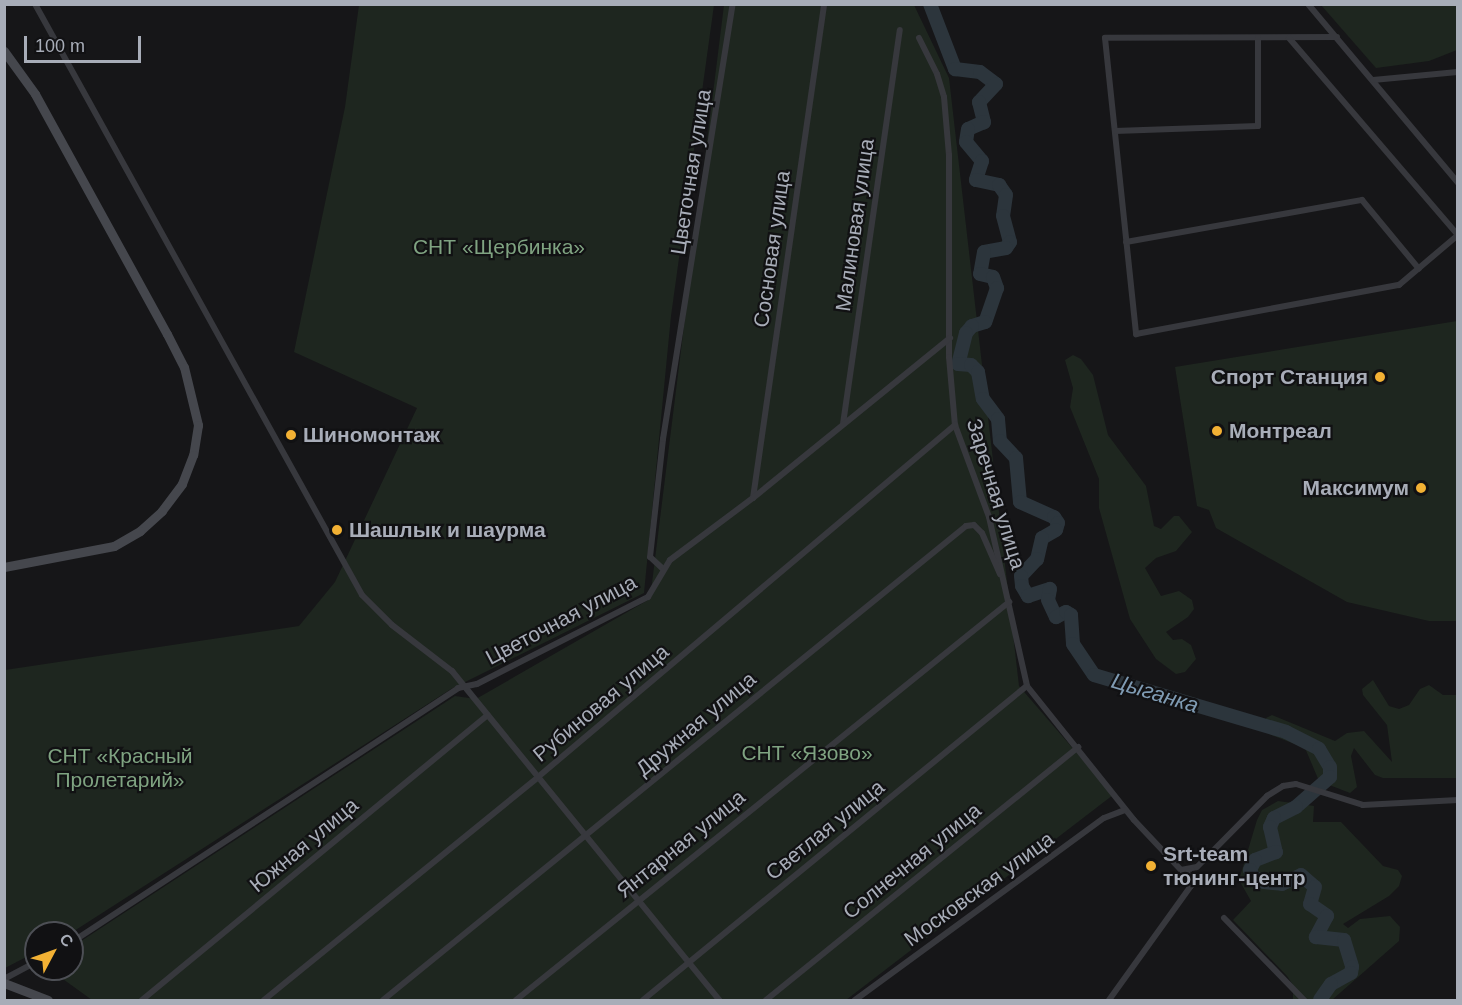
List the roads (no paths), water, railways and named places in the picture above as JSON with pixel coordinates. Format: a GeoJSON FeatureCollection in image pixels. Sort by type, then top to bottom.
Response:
{"type":"FeatureCollection","features":[{"type":"Feature","properties":{"kind":"main road"},"geometry":{"type":"LineString","coordinates":[[4,51],[34,94],[167,334],[184,367],[198,425],[193,456],[182,484],[162,511],[140,531],[114,546],[4,567]]}},
{"type":"Feature","properties":{"kind":"main road"},"geometry":{"type":"LineString","coordinates":[[4,981],[48,1000]]}},
{"type":"Feature","properties":{"kind":"street"},"geometry":{"type":"LineString","coordinates":[[35,4],[362,595],[392,625],[452,671],[467,688],[719,1000]]}},
{"type":"Feature","properties":{"kind":"street","name":"Цветочная улица"},"geometry":{"type":"LineString","coordinates":[[84,934],[448,694],[467,688],[648,597],[662,568],[650,556],[662,448],[733,4]]}},
{"type":"Feature","properties":{"kind":"street","name":"Сосновая улица"},"geometry":{"type":"LineString","coordinates":[[753,498],[824,4]]}},
{"type":"Feature","properties":{"kind":"street"},"geometry":{"type":"LineString","coordinates":[[1308,4],[1458,183]]}},
{"type":"Feature","properties":{"kind":"street","name":"Малиновая улица"},"geometry":{"type":"LineString","coordinates":[[843,424],[900,30]]}},
{"type":"Feature","properties":{"kind":"street"},"geometry":{"type":"LineString","coordinates":[[1289,38],[1458,235],[1419,269],[1390,288],[1136,334],[1105,38],[1337,37]]}},
{"type":"Feature","properties":{"kind":"street","name":"Заречная улица"},"geometry":{"type":"LineString","coordinates":[[919,38],[937,74],[944,97],[949,155],[950,338],[955,425],[989,517],[1027,686],[1078,747],[1125,810],[1181,870],[1189,871]]}},
{"type":"Feature","properties":{"kind":"street"},"geometry":{"type":"LineString","coordinates":[[1115,131],[1258,126],[1258,38]]}},
{"type":"Feature","properties":{"kind":"street"},"geometry":{"type":"LineString","coordinates":[[1373,80],[1458,72]]}},
{"type":"Feature","properties":{"kind":"street"},"geometry":{"type":"LineString","coordinates":[[1126,242],[1356,200],[1366,205],[1419,269]]}},
{"type":"Feature","properties":{"kind":"street"},"geometry":{"type":"LineString","coordinates":[[662,568],[753,498],[950,338]]}},
{"type":"Feature","properties":{"kind":"street","name":"Рубиновая улица"},"geometry":{"type":"LineString","coordinates":[[264,1000],[538,777],[955,425]]}},
{"type":"Feature","properties":{"kind":"street","name":"Дружная улица"},"geometry":{"type":"LineString","coordinates":[[383,1000],[966,526],[974,525],[982,533],[1007,591]]}},
{"type":"Feature","properties":{"kind":"street","name":"Янтарная улица"},"geometry":{"type":"LineString","coordinates":[[516,1000],[1009,602]]}},
{"type":"Feature","properties":{"kind":"street","name":"Светлая улица"},"geometry":{"type":"LineString","coordinates":[[643,1000],[1027,686]]}},
{"type":"Feature","properties":{"kind":"street","name":"Южная улица"},"geometry":{"type":"LineString","coordinates":[[142,1000],[488,715]]}},
{"type":"Feature","properties":{"kind":"street","name":"Солнечная улица"},"geometry":{"type":"LineString","coordinates":[[766,1000],[1078,747]]}},
{"type":"Feature","properties":{"kind":"street"},"geometry":{"type":"LineString","coordinates":[[1109,1000],[1191,886],[1189,871],[1207,858],[1267,796],[1283,786],[1296,784],[1363,805],[1458,800]]}},
{"type":"Feature","properties":{"kind":"street","name":"Московская улица"},"geometry":{"type":"LineString","coordinates":[[855,1000],[1104,818],[1125,810]]}},
{"type":"Feature","properties":{"kind":"street"},"geometry":{"type":"LineString","coordinates":[[1224,918],[1304,1000]]}},
{"type":"Feature","properties":{"kind":"street"},"geometry":{"type":"LineString","coordinates":[[4,981],[24,969]]}},
{"type":"Feature","properties":{"kind":"waterway","name":"Цыганка"},"geometry":{"type":"LineString","coordinates":[[930,4],[955,69],[980,72],[996,84],[979,102],[984,122],[968,129],[966,142],[982,161],[976,180],[999,185],[1006,195],[1003,216],[1010,242],[1006,248],[984,252],[980,274],[993,277],[997,288],[985,322],[972,326],[966,333],[958,364],[971,365],[978,372],[983,399],[998,419],[1000,441],[1016,458],[1020,502],[1054,517],[1058,523],[1056,530],[1042,538],[1037,559],[1021,576],[1022,586],[1028,596],[1050,589],[1048,600],[1056,617],[1066,612],[1071,615],[1073,644],[1094,675],[1286,732],[1319,749],[1330,767],[1330,777],[1296,807],[1274,818],[1270,827],[1276,852],[1255,860],[1250,870],[1253,877],[1264,882],[1282,884],[1301,875],[1315,887],[1310,904],[1327,916],[1316,937],[1344,940],[1352,967],[1351,973],[1331,984],[1320,1000]]}},
{"type":"Feature","properties":{"kind":"place","name":"Спорт Станция"},"geometry":{"type":"Point","coordinates":[1380,377]}},
{"type":"Feature","properties":{"kind":"place","name":"Монтреал"},"geometry":{"type":"Point","coordinates":[1217,431]}},
{"type":"Feature","properties":{"kind":"place","name":"Шиномонтаж"},"geometry":{"type":"Point","coordinates":[291,435]}},
{"type":"Feature","properties":{"kind":"place","name":"Максимум"},"geometry":{"type":"Point","coordinates":[1421,488]}},
{"type":"Feature","properties":{"kind":"place","name":"Шашлык и шаурма"},"geometry":{"type":"Point","coordinates":[337,530]}},
{"type":"Feature","properties":{"kind":"place","name":"Srt-team тюнинг-центр"},"geometry":{"type":"Point","coordinates":[1151,866]}},
{"type":"Feature","properties":{"kind":"park label","name":"СНТ «Щербинка»"},"geometry":{"type":"Point","coordinates":[499,247]}},
{"type":"Feature","properties":{"kind":"park label","name":"СНТ «Язово»"},"geometry":{"type":"Point","coordinates":[807,753]}},
{"type":"Feature","properties":{"kind":"park label","name":"СНТ «Красный Пролетарий»"},"geometry":{"type":"Point","coordinates":[120,768]}}]}
